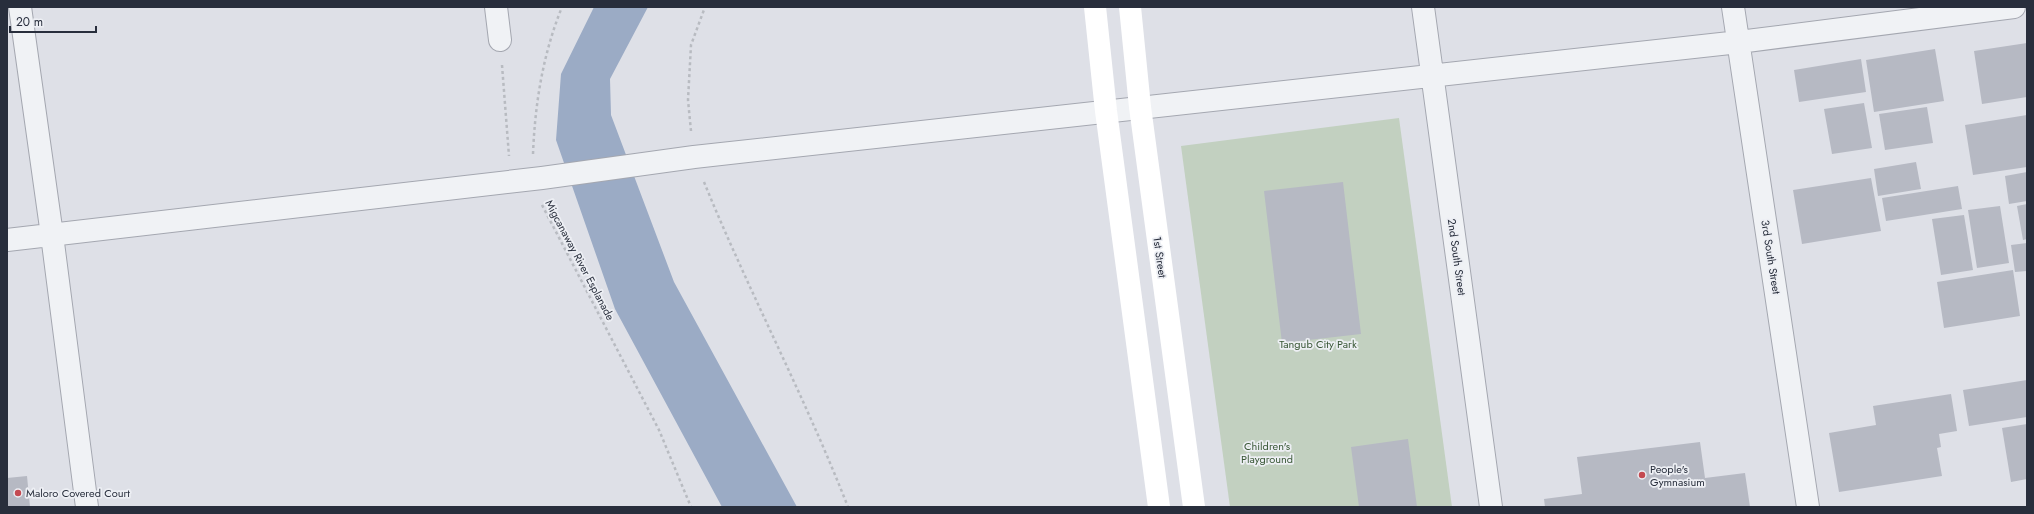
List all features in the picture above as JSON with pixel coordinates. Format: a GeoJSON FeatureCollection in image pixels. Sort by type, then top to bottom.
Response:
{"type":"FeatureCollection","features":[{"type":"Feature","properties":{"kind":"main road"},"geometry":{"type":"LineString","coordinates":[[1095,7],[1106,111],[1159,507]]}},
{"type":"Feature","properties":{"kind":"main road","name":"1st Street"},"geometry":{"type":"LineString","coordinates":[[1130,7],[1140,107],[1194,507]]}},
{"type":"Feature","properties":{"kind":"street"},"geometry":{"type":"LineString","coordinates":[[20,7],[52,235],[87,507]]}},
{"type":"Feature","properties":{"kind":"street"},"geometry":{"type":"LineString","coordinates":[[496,7],[500,40]]}},
{"type":"Feature","properties":{"kind":"street","name":"2nd South Street"},"geometry":{"type":"LineString","coordinates":[[1423,7],[1491,507]]}},
{"type":"Feature","properties":{"kind":"street","name":"3rd South Street"},"geometry":{"type":"LineString","coordinates":[[1733,7],[1808,507]]}},
{"type":"Feature","properties":{"kind":"street"},"geometry":{"type":"LineString","coordinates":[[7,240],[528,179],[686,158],[1739,42],[2014,7]]}},
{"type":"Feature","properties":{"kind":"path","name":"Migcanaway River Esplanade"},"geometry":{"type":"LineString","coordinates":[[562,7],[554,26],[540,77],[528,179],[659,430],[691,507]]}},
{"type":"Feature","properties":{"kind":"path"},"geometry":{"type":"LineString","coordinates":[[705,7],[691,45],[686,158],[720,223],[823,442],[848,507]]}},
{"type":"Feature","properties":{"kind":"path"},"geometry":{"type":"LineString","coordinates":[[500,40],[528,179]]}},
{"type":"Feature","properties":{"kind":"green space","name":"Tangub City Park"},"geometry":{"type":"Polygon","coordinates":[[[1399,118],[1452,507],[1230,507],[1181,146],[1399,118]]]}},
{"type":"Feature","properties":{"kind":"water"},"geometry":{"type":"Polygon","coordinates":[[[594,7],[648,7],[610,79],[611,115],[674,282],[797,507],[722,507],[615,309],[556,140],[561,74],[594,7]]]}},
{"type":"Feature","properties":{"kind":"building"},"geometry":{"type":"Polygon","coordinates":[[[2027,43],[2027,97],[1982,104],[1974,51],[2027,43]]]}},
{"type":"Feature","properties":{"kind":"building"},"geometry":{"type":"Polygon","coordinates":[[[1935,49],[1944,101],[1874,112],[1866,60],[1935,49]]]}},
{"type":"Feature","properties":{"kind":"building"},"geometry":{"type":"Polygon","coordinates":[[[1861,59],[1866,92],[1799,102],[1794,70],[1861,59]]]}},
{"type":"Feature","properties":{"kind":"building"},"geometry":{"type":"Polygon","coordinates":[[[1864,103],[1872,148],[1832,154],[1824,109],[1864,103]]]}},
{"type":"Feature","properties":{"kind":"building"},"geometry":{"type":"Polygon","coordinates":[[[1927,107],[1933,143],[1885,150],[1879,114],[1927,107]]]}},
{"type":"Feature","properties":{"kind":"building"},"geometry":{"type":"Polygon","coordinates":[[[2027,115],[2027,167],[1973,175],[1965,125],[2027,115]]]}},
{"type":"Feature","properties":{"kind":"building"},"geometry":{"type":"Polygon","coordinates":[[[1916,162],[1921,189],[1878,196],[1874,169],[1916,162]]]}},
{"type":"Feature","properties":{"kind":"building"},"geometry":{"type":"Polygon","coordinates":[[[2027,172],[2027,201],[2009,204],[2005,176],[2027,172]]]}},
{"type":"Feature","properties":{"kind":"building"},"geometry":{"type":"Polygon","coordinates":[[[1871,178],[1881,231],[1802,244],[1793,190],[1871,178]]]}},
{"type":"Feature","properties":{"kind":"building"},"geometry":{"type":"Polygon","coordinates":[[[1343,182],[1361,334],[1282,343],[1264,191],[1343,182]]]}},
{"type":"Feature","properties":{"kind":"building"},"geometry":{"type":"Polygon","coordinates":[[[1958,186],[1962,209],[1886,221],[1882,198],[1958,186]]]}},
{"type":"Feature","properties":{"kind":"building"},"geometry":{"type":"Polygon","coordinates":[[[2027,204],[2027,239],[2023,240],[2017,206],[2027,204]]]}},
{"type":"Feature","properties":{"kind":"building"},"geometry":{"type":"Polygon","coordinates":[[[2000,206],[2009,263],[1977,268],[1968,210],[2000,206]]]}},
{"type":"Feature","properties":{"kind":"building"},"geometry":{"type":"Polygon","coordinates":[[[1964,215],[1973,270],[1941,275],[1932,219],[1964,215]]]}},
{"type":"Feature","properties":{"kind":"building"},"geometry":{"type":"Polygon","coordinates":[[[2027,243],[2027,271],[2015,272],[2011,245],[2027,243]]]}},
{"type":"Feature","properties":{"kind":"building"},"geometry":{"type":"Polygon","coordinates":[[[2013,270],[2020,316],[1944,328],[1937,282],[2013,270]]]}},
{"type":"Feature","properties":{"kind":"building"},"geometry":{"type":"Polygon","coordinates":[[[2027,380],[2027,417],[1969,426],[1963,390],[2027,380]]]}},
{"type":"Feature","properties":{"kind":"building"},"geometry":{"type":"Polygon","coordinates":[[[1951,394],[1957,431],[1939,434],[1941,447],[1937,448],[1942,476],[1839,492],[1829,433],[1876,425],[1873,406],[1951,394]]]}},
{"type":"Feature","properties":{"kind":"building"},"geometry":{"type":"Polygon","coordinates":[[[2027,424],[2027,479],[2011,482],[2002,428],[2027,424]]]}},
{"type":"Feature","properties":{"kind":"building"},"geometry":{"type":"Polygon","coordinates":[[[1408,439],[1417,507],[1359,507],[1351,447],[1408,439]]]}},
{"type":"Feature","properties":{"kind":"building","name":"People's Gymnasium"},"geometry":{"type":"Polygon","coordinates":[[[1700,442],[1705,478],[1745,473],[1750,507],[1545,507],[1544,499],[1582,494],[1577,457],[1700,442]]]}},
{"type":"Feature","properties":{"kind":"building","name":"Maloro Covered Court"},"geometry":{"type":"Polygon","coordinates":[[[27,476],[30,507],[7,507],[7,478],[27,476]]]}},
{"type":"Feature","properties":{"kind":"place","name":"People's Gymnasium"},"geometry":{"type":"Point","coordinates":[1642,475]}},
{"type":"Feature","properties":{"kind":"place","name":"Maloro Covered Court"},"geometry":{"type":"Point","coordinates":[18,493]}},
{"type":"Feature","properties":{"kind":"park label","name":"Children's Playground"},"geometry":{"type":"Point","coordinates":[1267,452]}}]}
